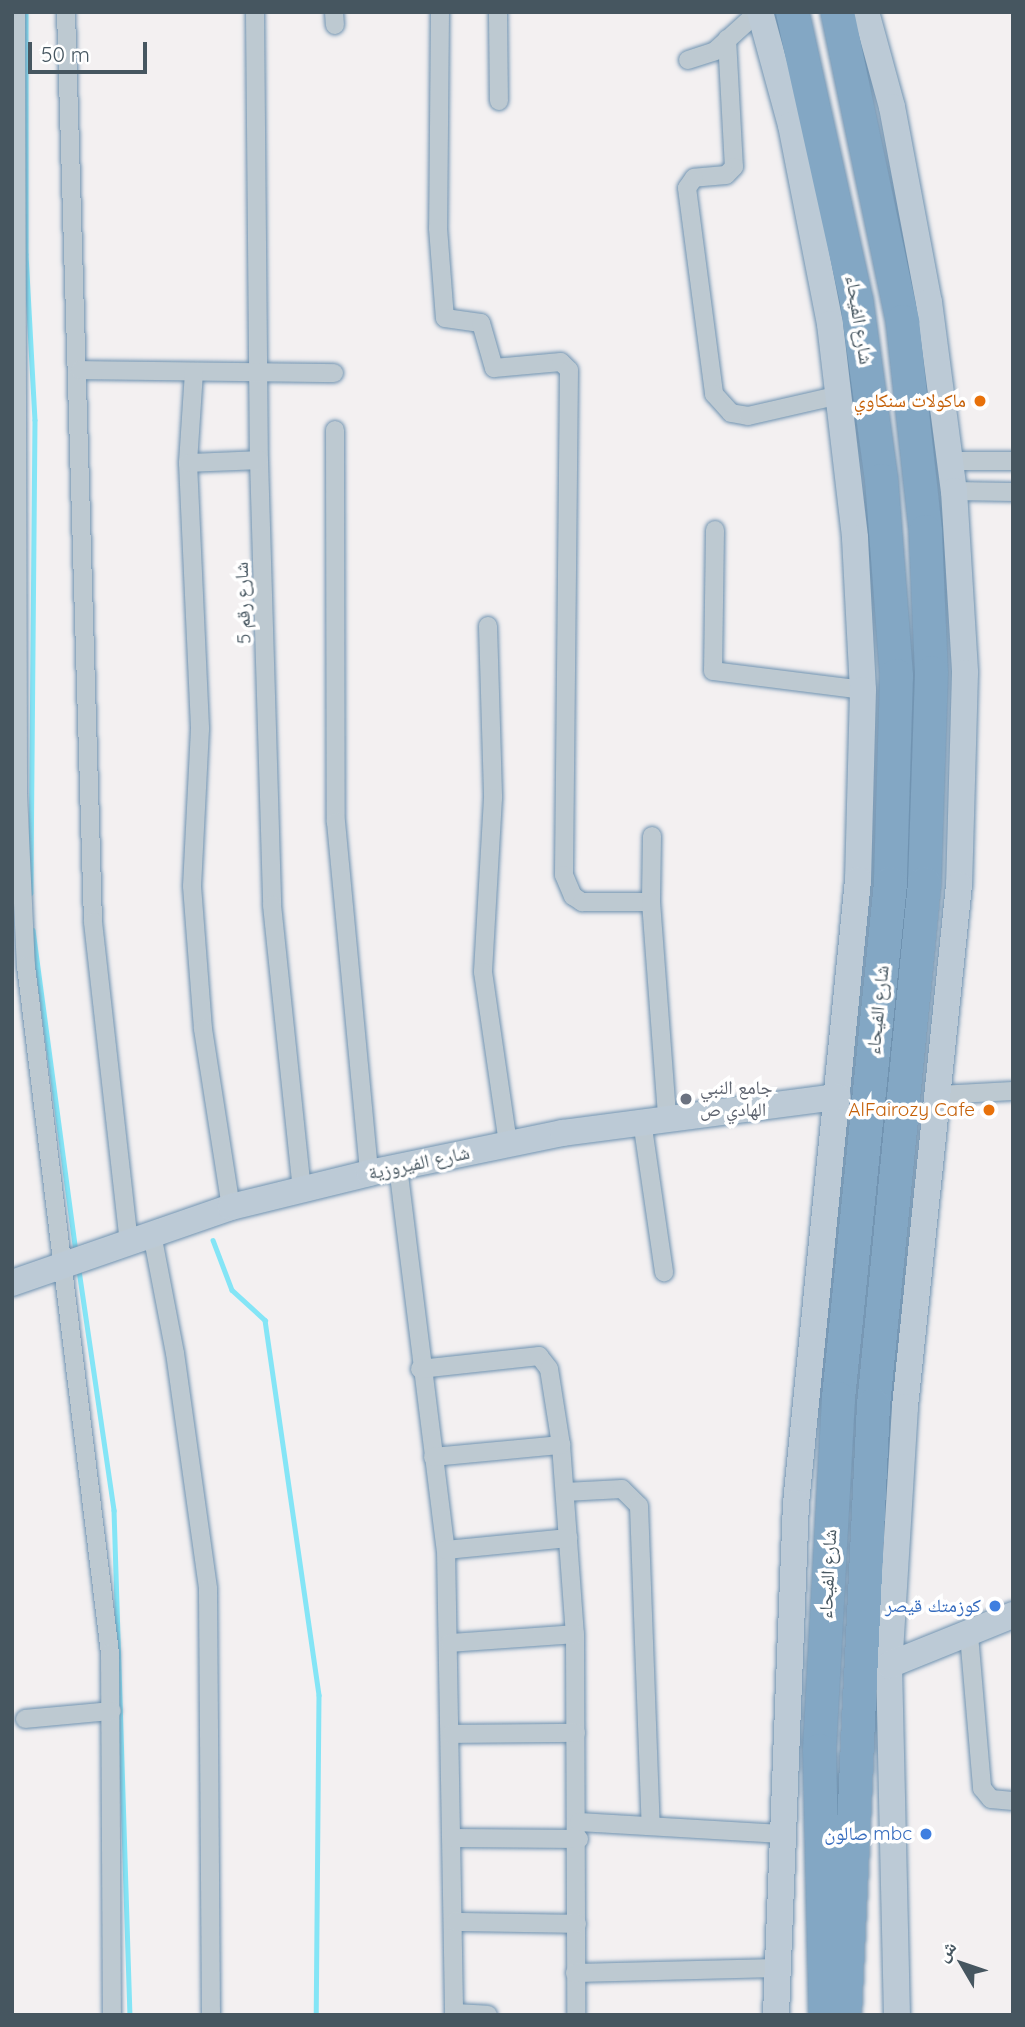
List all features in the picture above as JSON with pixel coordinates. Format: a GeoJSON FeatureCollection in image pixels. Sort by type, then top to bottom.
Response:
{"type":"FeatureCollection","features":[{"type":"Feature","properties":{"kind":"highway","name":"شارع الفيحاء"},"geometry":{"type":"LineString","coordinates":[[792,12],[806,124],[856,300],[887,540],[896,676],[890,884],[838,1398],[819,1750],[825,2015]]}},
{"type":"Feature","properties":{"kind":"highway","name":"شارع الفيحاء"},"geometry":{"type":"LineString","coordinates":[[837,12],[877,110],[921,473],[931,672],[924,883],[902,1124],[873,1750],[844,2015]]}},
{"type":"Feature","properties":{"kind":"highway"},"geometry":{"type":"LineString","coordinates":[[866,1120],[902,1124]]}},
{"type":"Feature","properties":{"kind":"street"},"geometry":{"type":"LineString","coordinates":[[16,12],[13,248],[15,793],[19,966],[71,1264],[112,1711],[112,2015]]}},
{"type":"Feature","properties":{"kind":"street"},"geometry":{"type":"LineString","coordinates":[[66,12],[80,370],[78,467],[93,922],[140,1238],[175,1353],[208,1589],[211,2015]]}},
{"type":"Feature","properties":{"kind":"street","name":"شارع رقم 5"},"geometry":{"type":"LineString","coordinates":[[255,12],[259,460],[272,905],[302,1190]]}},
{"type":"Feature","properties":{"kind":"street"},"geometry":{"type":"LineString","coordinates":[[440,12],[438,228],[445,318],[481,323],[491,367],[561,362],[569,370],[566,887],[582,902],[651,902]]}},
{"type":"Feature","properties":{"kind":"street"},"geometry":{"type":"LineString","coordinates":[[498,12],[499,101]]}},
{"type":"Feature","properties":{"kind":"street"},"geometry":{"type":"LineString","coordinates":[[688,60],[715,51],[759,12],[806,124],[840,395],[863,690],[858,880],[838,1097],[804,1395],[782,1834],[776,2015]]}},
{"type":"Feature","properties":{"kind":"street"},"geometry":{"type":"LineString","coordinates":[[866,12],[877,110],[929,302],[954,491],[965,673],[959,885],[939,1096],[889,1406],[888,1665],[873,1750],[897,2015]]}},
{"type":"Feature","properties":{"kind":"street"},"geometry":{"type":"LineString","coordinates":[[727,39],[734,167],[726,175],[694,178],[687,188],[714,394],[731,413],[748,416],[840,395]]}},
{"type":"Feature","properties":{"kind":"street"},"geometry":{"type":"LineString","coordinates":[[80,370],[334,373]]}},
{"type":"Feature","properties":{"kind":"street"},"geometry":{"type":"LineString","coordinates":[[194,372],[188,463],[200,729],[192,886],[203,1029],[231,1207]]}},
{"type":"Feature","properties":{"kind":"street"},"geometry":{"type":"LineString","coordinates":[[335,430],[336,822],[369,1173]]}},
{"type":"Feature","properties":{"kind":"street"},"geometry":{"type":"LineString","coordinates":[[188,463],[259,460]]}},
{"type":"Feature","properties":{"kind":"street"},"geometry":{"type":"LineString","coordinates":[[948,461],[1013,461]]}},
{"type":"Feature","properties":{"kind":"street"},"geometry":{"type":"LineString","coordinates":[[954,491],[1013,492]]}},
{"type":"Feature","properties":{"kind":"street"},"geometry":{"type":"LineString","coordinates":[[715,530],[713,671],[863,690]]}},
{"type":"Feature","properties":{"kind":"street"},"geometry":{"type":"LineString","coordinates":[[488,626],[493,798],[484,982],[508,1144]]}},
{"type":"Feature","properties":{"kind":"street"},"geometry":{"type":"LineString","coordinates":[[652,836],[654,1119],[664,1272]]}},
{"type":"Feature","properties":{"kind":"street"},"geometry":{"type":"LineString","coordinates":[[858,880],[890,884]]}},
{"type":"Feature","properties":{"kind":"street"},"geometry":{"type":"LineString","coordinates":[[924,883],[959,885]]}},
{"type":"Feature","properties":{"kind":"street"},"geometry":{"type":"LineString","coordinates":[[939,1096],[1013,1091]]}},
{"type":"Feature","properties":{"kind":"street","name":"شارع الفيروزية"},"geometry":{"type":"LineString","coordinates":[[12,1283],[231,1207],[369,1173],[508,1144],[654,1119],[838,1097]]}},
{"type":"Feature","properties":{"kind":"street"},"geometry":{"type":"LineString","coordinates":[[398,1167],[420,1369],[446,1550],[455,1922],[454,2014],[488,2015]]}},
{"type":"Feature","properties":{"kind":"street"},"geometry":{"type":"LineString","coordinates":[[420,1369],[539,1356],[549,1369],[561,1445],[576,1634],[579,1830],[576,2015]]}},
{"type":"Feature","properties":{"kind":"street"},"geometry":{"type":"LineString","coordinates":[[804,1395],[838,1398]]}},
{"type":"Feature","properties":{"kind":"street"},"geometry":{"type":"LineString","coordinates":[[433,1457],[561,1445]]}},
{"type":"Feature","properties":{"kind":"street"},"geometry":{"type":"LineString","coordinates":[[565,1492],[622,1489],[639,1506],[652,1826]]}},
{"type":"Feature","properties":{"kind":"street"},"geometry":{"type":"LineString","coordinates":[[446,1550],[568,1538]]}},
{"type":"Feature","properties":{"kind":"street"},"geometry":{"type":"LineString","coordinates":[[888,1665],[1013,1615]]}},
{"type":"Feature","properties":{"kind":"street"},"geometry":{"type":"LineString","coordinates":[[450,1643],[576,1634]]}},
{"type":"Feature","properties":{"kind":"street"},"geometry":{"type":"LineString","coordinates":[[969,1634],[982,1788],[990,1799],[1013,1801]]}},
{"type":"Feature","properties":{"kind":"street"},"geometry":{"type":"LineString","coordinates":[[25,1719],[112,1711]]}},
{"type":"Feature","properties":{"kind":"street"},"geometry":{"type":"LineString","coordinates":[[451,1734],[576,1733]]}},
{"type":"Feature","properties":{"kind":"street"},"geometry":{"type":"LineString","coordinates":[[453,1838],[652,1826],[782,1834]]}},
{"type":"Feature","properties":{"kind":"street"},"geometry":{"type":"LineString","coordinates":[[455,1922],[577,1924]]}},
{"type":"Feature","properties":{"kind":"street"},"geometry":{"type":"LineString","coordinates":[[575,1973],[778,1968]]}},
{"type":"Feature","properties":{"kind":"waterway"},"geometry":{"type":"LineString","coordinates":[[26,12],[26,254],[35,420],[31,893]]}},
{"type":"Feature","properties":{"kind":"waterway"},"geometry":{"type":"LineString","coordinates":[[33,930],[76,1251]]}},
{"type":"Feature","properties":{"kind":"waterway"},"geometry":{"type":"LineString","coordinates":[[213,1240],[232,1290],[265,1320],[319,1695],[316,2015]]}},
{"type":"Feature","properties":{"kind":"waterway"},"geometry":{"type":"LineString","coordinates":[[79,1270],[114,1510],[130,2015]]}},
{"type":"Feature","properties":{"kind":"place","name":"ماكولات سنكاوي"},"geometry":{"type":"Point","coordinates":[980,401]}},
{"type":"Feature","properties":{"kind":"place","name":"جامع النبي الهادي ص"},"geometry":{"type":"Point","coordinates":[686,1099]}},
{"type":"Feature","properties":{"kind":"place","name":"AlFairozy Cafe"},"geometry":{"type":"Point","coordinates":[989,1110]}},
{"type":"Feature","properties":{"kind":"place","name":"كوزمتك قيصر"},"geometry":{"type":"Point","coordinates":[995,1606]}},
{"type":"Feature","properties":{"kind":"place","name":"صالون mbc"},"geometry":{"type":"Point","coordinates":[926,1834]}}]}
